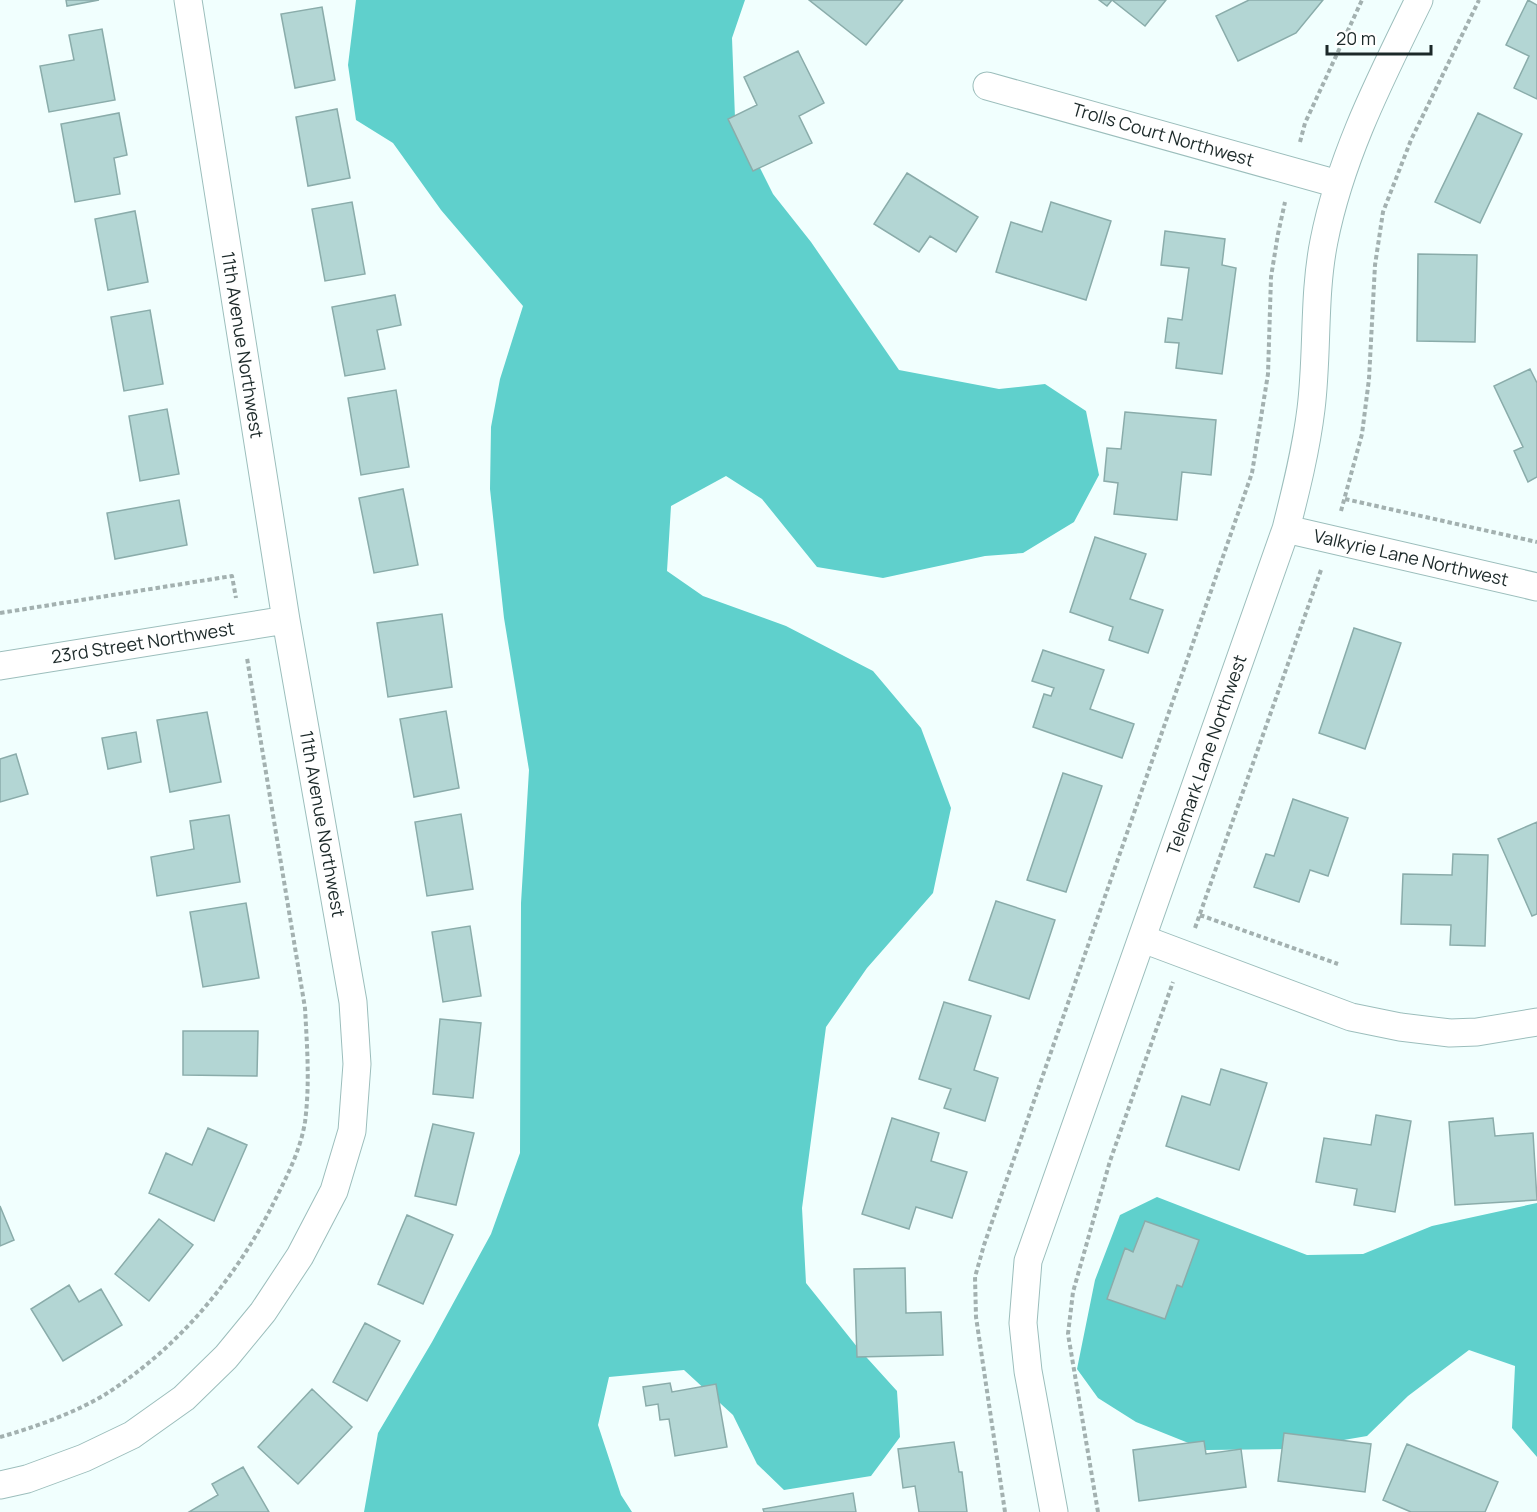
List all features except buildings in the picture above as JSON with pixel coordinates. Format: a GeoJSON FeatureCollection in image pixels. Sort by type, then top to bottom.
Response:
{"type":"FeatureCollection","features":[{"type":"Feature","properties":{"kind":"street","name":"11th Avenue Northwest"},"geometry":{"type":"LineString","coordinates":[[0,1485],[27,1479],[84,1458],[132,1434],[184,1398],[226,1357],[263,1312],[300,1256],[334,1191],[352,1131],[357,1064],[353,1002],[286,620],[188,0]]}},
{"type":"Feature","properties":{"kind":"street","name":"Telemark Lane Northwest"},"geometry":{"type":"LineString","coordinates":[[1054,1512],[1028,1371],[1023,1323],[1028,1261],[1286,530],[1302,463],[1311,408],[1323,242],[1338,184],[1358,128],[1419,0]]}},
{"type":"Feature","properties":{"kind":"street","name":"Trolls Court Northwest"},"geometry":{"type":"LineString","coordinates":[[987,86],[1338,184]]}},
{"type":"Feature","properties":{"kind":"street","name":"Valkyrie Lane Northwest"},"geometry":{"type":"LineString","coordinates":[[1286,530],[1537,587]]}},
{"type":"Feature","properties":{"kind":"street","name":"23rd Street Northwest"},"geometry":{"type":"LineString","coordinates":[[0,666],[286,620]]}},
{"type":"Feature","properties":{"kind":"street"},"geometry":{"type":"LineString","coordinates":[[1143,939],[1351,1017],[1400,1027],[1450,1033],[1478,1032],[1537,1022]]}},
{"type":"Feature","properties":{"kind":"path"},"geometry":{"type":"LineString","coordinates":[[1005,1512],[976,1317],[975,1276],[1252,473],[1268,374],[1271,277],[1278,234],[1305,123],[1362,0]]}},
{"type":"Feature","properties":{"kind":"path"},"geometry":{"type":"LineString","coordinates":[[1479,0],[1411,140],[1383,212],[1375,265],[1369,369],[1362,434],[1345,499],[1537,542]]}},
{"type":"Feature","properties":{"kind":"path"},"geometry":{"type":"LineString","coordinates":[[0,613],[232,576]]}},
{"type":"Feature","properties":{"kind":"path"},"geometry":{"type":"LineString","coordinates":[[1318,578],[1200,915],[1338,964]]}},
{"type":"Feature","properties":{"kind":"path"},"geometry":{"type":"LineString","coordinates":[[0,1437],[65,1414],[107,1394],[152,1361],[190,1324],[224,1284],[259,1232],[290,1173],[305,1123],[309,1064],[305,1008],[248,667]]}},
{"type":"Feature","properties":{"kind":"path"},"geometry":{"type":"LineString","coordinates":[[1098,1512],[1068,1334],[1073,1293],[1110,1161],[1171,986]]}},
{"type":"Feature","properties":{"kind":"shaded area"},"geometry":{"type":"Polygon","coordinates":[[[356,0],[745,0],[732,38],[735,118],[773,194],[811,242],[899,370],[999,389],[1045,384],[1086,411],[1099,475],[1074,522],[1023,553],[985,556],[883,578],[817,567],[762,499],[726,476],[671,506],[667,571],[703,596],[786,626],[873,671],[921,728],[951,808],[933,893],[867,968],[826,1027],[802,1208],[806,1283],[858,1348],[897,1391],[900,1437],[871,1476],[784,1490],[757,1464],[733,1415],[684,1370],[609,1377],[598,1425],[621,1495],[632,1512],[364,1512],[378,1433],[432,1342],[491,1234],[520,1153],[521,903],[529,770],[504,618],[490,489],[491,427],[500,379],[523,306],[441,210],[393,143],[356,120],[348,65],[356,0]]]}},
{"type":"Feature","properties":{"kind":"shaded area"},"geometry":{"type":"Polygon","coordinates":[[[1157,1197],[1307,1255],[1363,1254],[1432,1226],[1537,1203],[1537,1457],[1512,1428],[1515,1366],[1469,1350],[1408,1396],[1367,1436],[1291,1449],[1206,1450],[1136,1422],[1098,1398],[1077,1369],[1095,1280],[1120,1215],[1157,1197]]]}}]}
